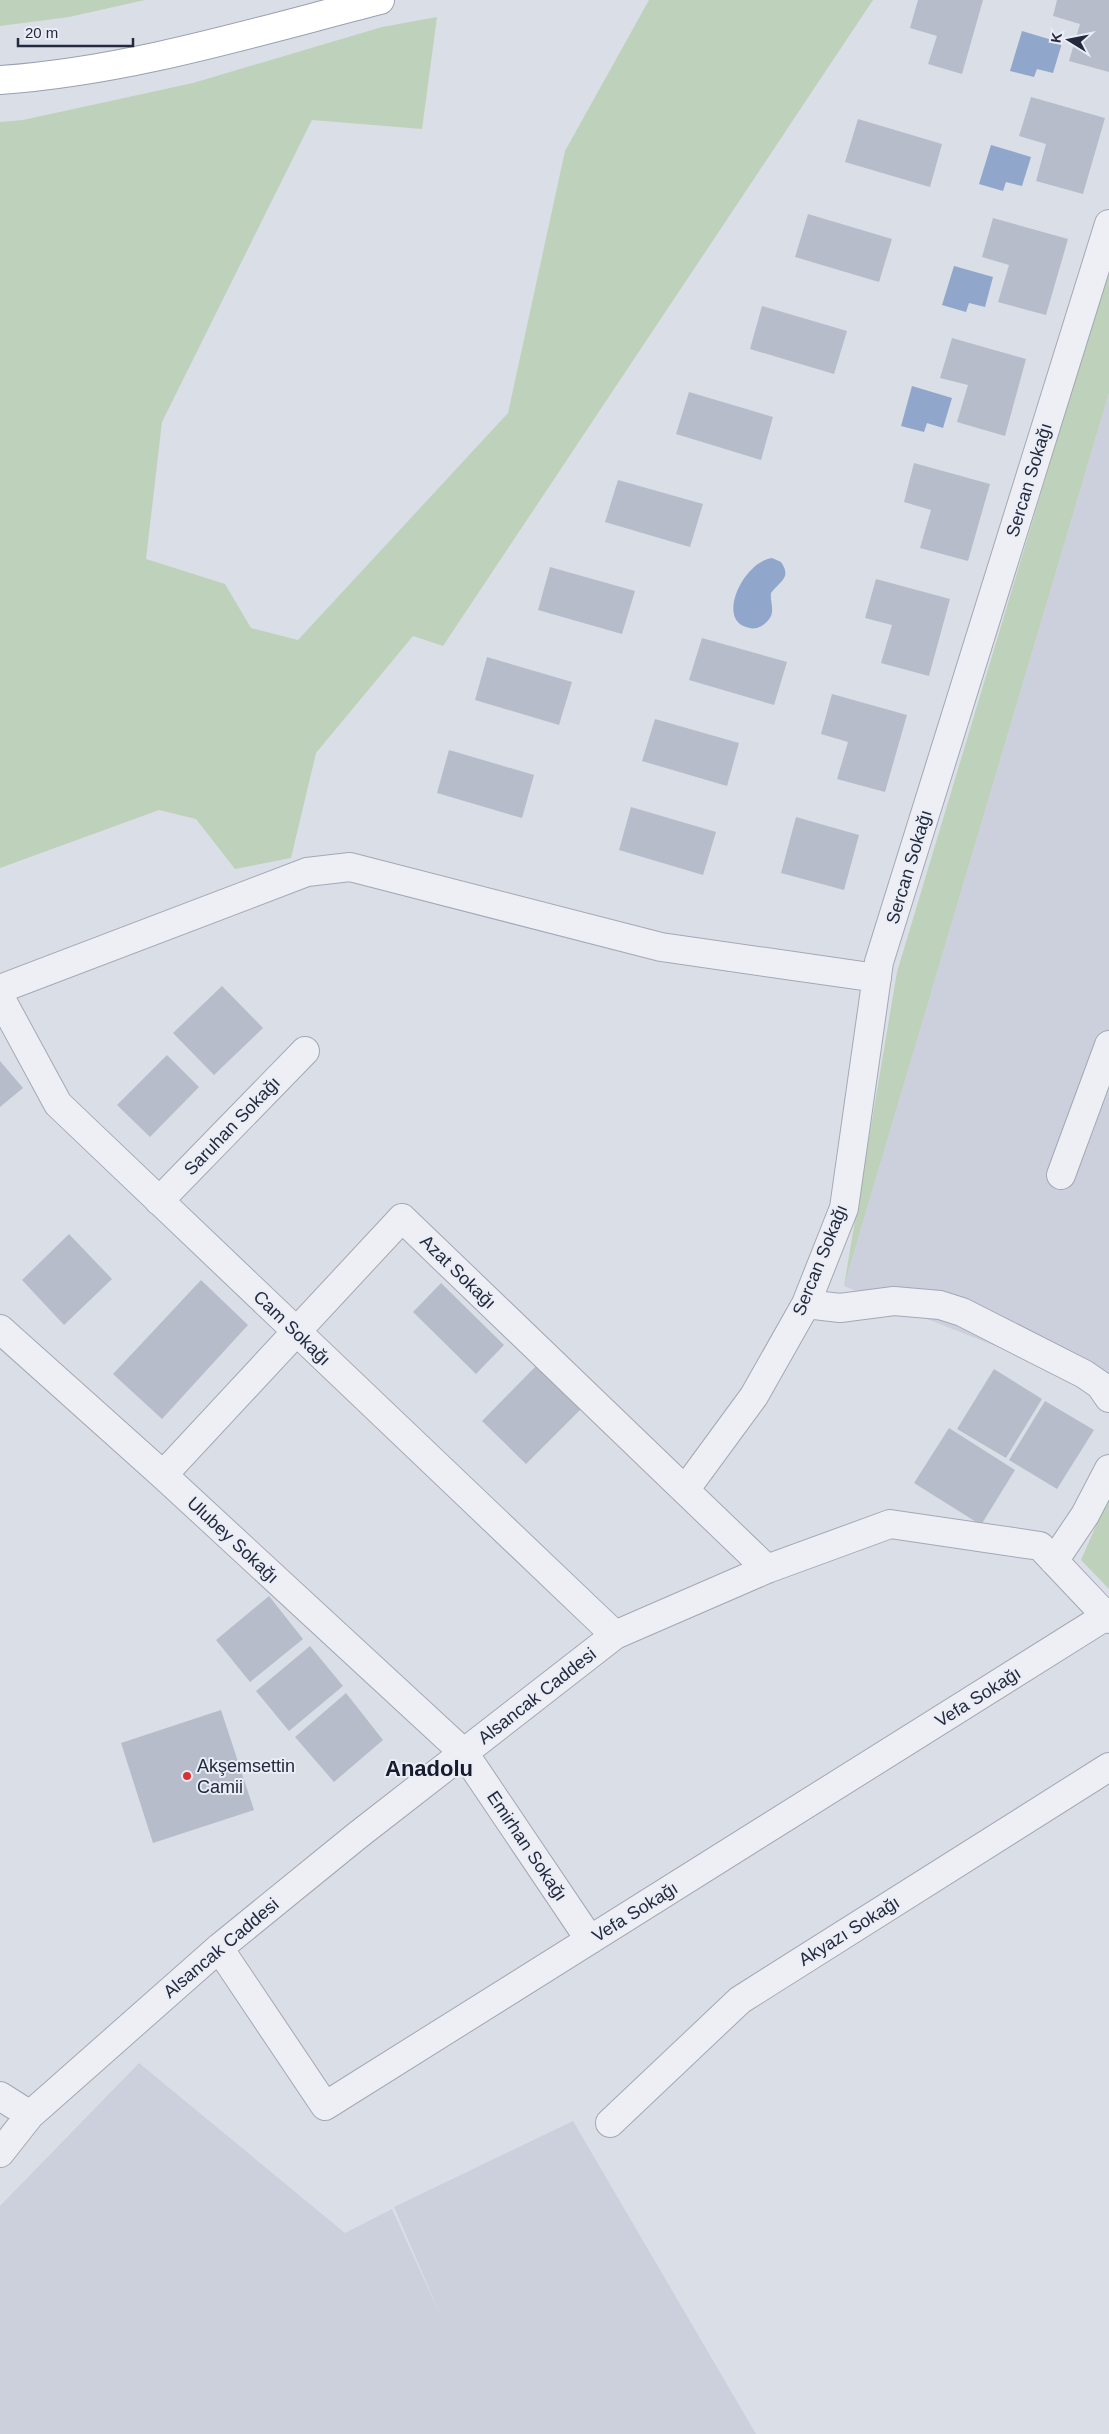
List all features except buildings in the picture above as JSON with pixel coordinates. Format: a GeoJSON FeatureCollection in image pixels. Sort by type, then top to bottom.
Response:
{"type":"FeatureCollection","features":[{"type":"Feature","properties":{"kind":"main road"},"geometry":{"type":"LineString","coordinates":[[0,80],[35,78],[106,67],[380,0]]}},
{"type":"Feature","properties":{"kind":"street","name":"Sercan Sokağı"},"geometry":{"type":"LineString","coordinates":[[685,1490],[754,1396],[806,1304],[844,1208],[882,953],[1109,224]]}},
{"type":"Feature","properties":{"kind":"street"},"geometry":{"type":"LineString","coordinates":[[0,989],[307,872],[350,867],[661,947],[877,978]]}},
{"type":"Feature","properties":{"kind":"street","name":"Cam Sokağı"},"geometry":{"type":"LineString","coordinates":[[0,997],[58,1104],[615,1635]]}},
{"type":"Feature","properties":{"kind":"street"},"geometry":{"type":"LineString","coordinates":[[1061,1175],[1109,1045]]}},
{"type":"Feature","properties":{"kind":"street","name":"Saruhan Sokağı"},"geometry":{"type":"LineString","coordinates":[[159,1201],[305,1051]]}},
{"type":"Feature","properties":{"kind":"street","name":"Azat Sokağı"},"geometry":{"type":"LineString","coordinates":[[163,1475],[402,1218],[767,1569]]}},
{"type":"Feature","properties":{"kind":"street"},"geometry":{"type":"LineString","coordinates":[[806,1304],[840,1308],[894,1301],[940,1305],[962,1312],[1084,1374],[1100,1385],[1109,1398]]}},
{"type":"Feature","properties":{"kind":"street","name":"Ulubey Sokağı"},"geometry":{"type":"LineString","coordinates":[[0,1329],[163,1475],[464,1753]]}},
{"type":"Feature","properties":{"kind":"street"},"geometry":{"type":"LineString","coordinates":[[1054,1561],[1085,1515],[1109,1469]]}},
{"type":"Feature","properties":{"kind":"street","name":"Alsancak Caddesi"},"geometry":{"type":"LineString","coordinates":[[0,2153],[30,2115],[219,1948],[615,1635],[767,1569],[890,1524],[1040,1546],[1108,1618]]}},
{"type":"Feature","properties":{"kind":"street","name":"Vefa Sokağı"},"geometry":{"type":"LineString","coordinates":[[219,1948],[325,2106],[1108,1618]]}},
{"type":"Feature","properties":{"kind":"street","name":"Emirhan Sokağı"},"geometry":{"type":"LineString","coordinates":[[464,1753],[590,1940]]}},
{"type":"Feature","properties":{"kind":"street","name":"Akyazı Sokağı"},"geometry":{"type":"LineString","coordinates":[[610,2122],[740,2000],[1109,1767]]}},
{"type":"Feature","properties":{"kind":"street"},"geometry":{"type":"LineString","coordinates":[[0,2096],[30,2115]]}},
{"type":"Feature","properties":{"kind":"shaded area"},"geometry":{"type":"Polygon","coordinates":[[[1109,393],[1109,1391],[844,1286],[1109,393]]]}},
{"type":"Feature","properties":{"kind":"shaded area"},"geometry":{"type":"Polygon","coordinates":[[[139,2063],[345,2233],[392,2209],[443,2321],[394,2207],[573,2121],[756,2434],[0,2434],[0,2206],[139,2063]]]}},
{"type":"Feature","properties":{"kind":"green space"},"geometry":{"type":"Polygon","coordinates":[[[0,0],[145,0],[69,17],[0,26],[0,0]]]}},
{"type":"Feature","properties":{"kind":"green space"},"geometry":{"type":"Polygon","coordinates":[[[649,0],[873,0],[443,646],[413,636],[316,753],[291,858],[235,869],[196,819],[159,810],[0,868],[0,122],[23,120],[193,83],[382,27],[437,17],[422,129],[312,120],[162,422],[146,559],[225,584],[251,628],[298,640],[508,413],[565,151],[649,0]]]}},
{"type":"Feature","properties":{"kind":"green space"},"geometry":{"type":"Polygon","coordinates":[[[1109,267],[1109,393],[844,1286],[897,972],[1109,267]]]}},
{"type":"Feature","properties":{"kind":"green space"},"geometry":{"type":"Polygon","coordinates":[[[1109,1496],[1109,1589],[1081,1560],[1109,1496]]]}},
{"type":"Feature","properties":{"kind":"water"},"geometry":{"type":"Polygon","coordinates":[[[1022,31],[1062,43],[1053,73],[1037,69],[1034,77],[1010,71],[1022,31]]]}},
{"type":"Feature","properties":{"kind":"water"},"geometry":{"type":"Polygon","coordinates":[[[991,145],[1031,157],[1022,186],[1006,182],[1003,191],[979,184],[991,145]]]}},
{"type":"Feature","properties":{"kind":"water"},"geometry":{"type":"Polygon","coordinates":[[[954,266],[993,277],[985,307],[969,303],[966,312],[942,305],[954,266]]]}},
{"type":"Feature","properties":{"kind":"water"},"geometry":{"type":"Polygon","coordinates":[[[912,386],[952,398],[943,428],[927,423],[924,432],[901,426],[912,386]]]}},
{"type":"Feature","properties":{"kind":"water"},"geometry":{"type":"Polygon","coordinates":[[[772,558],[781,562],[784,567],[785,576],[771,593],[771,616],[767,622],[759,627],[746,627],[738,622],[734,613],[737,591],[743,579],[752,569],[761,562],[772,558]]]}},
{"type":"Feature","properties":{"kind":"place","name":"Akşemsettin Camii"},"geometry":{"type":"Point","coordinates":[187,1776]}},
{"type":"Feature","properties":{"kind":"district","name":"Anadolu"},"geometry":{"type":"Point","coordinates":[429,1768]}}]}
